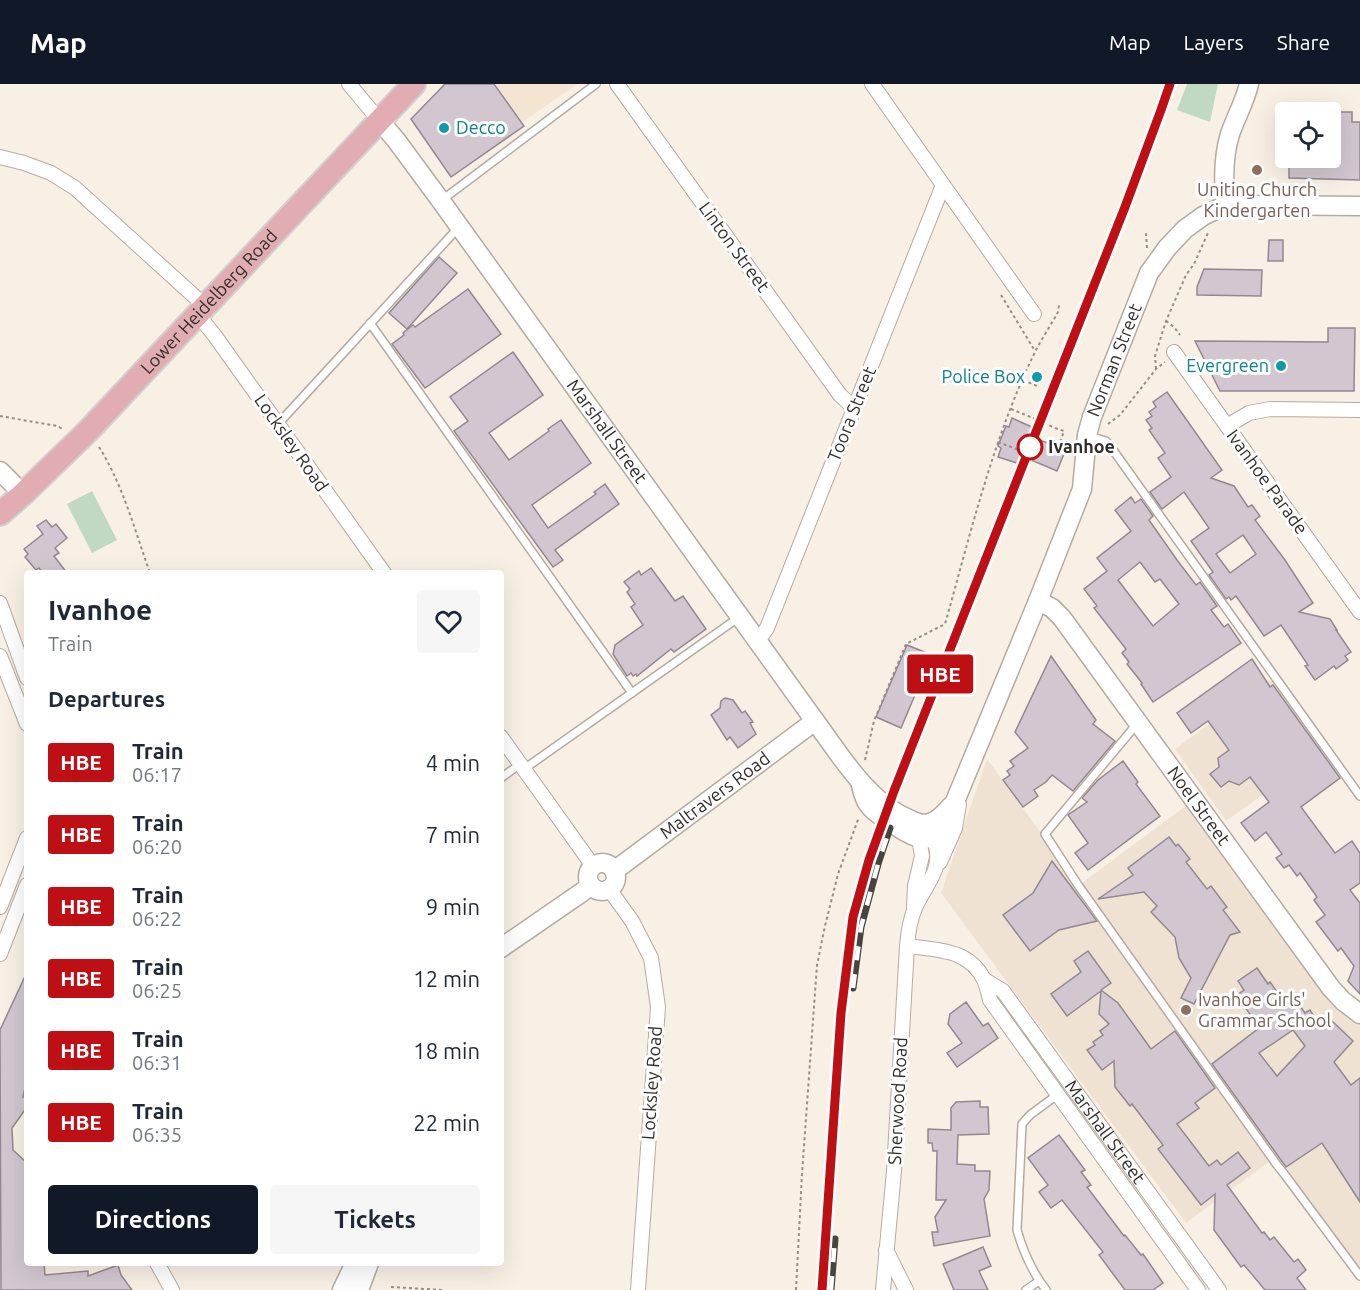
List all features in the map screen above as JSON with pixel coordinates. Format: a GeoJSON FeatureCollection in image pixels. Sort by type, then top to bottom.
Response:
{"type":"FeatureCollection","features":[{"type":"Feature","properties":{"kind":"main road","name":"Lower Heidelberg Road"},"geometry":{"type":"LineString","coordinates":[[0,514],[81,439],[414,84]]}},
{"type":"Feature","properties":{"kind":"street","name":"Marshall Street"},"geometry":{"type":"LineString","coordinates":[[349,84],[396,140],[441,201],[860,782],[884,805],[911,820],[926,833]]}},
{"type":"Feature","properties":{"kind":"street","name":"Linton Street"},"geometry":{"type":"LineString","coordinates":[[617,84],[840,394],[854,408]]}},
{"type":"Feature","properties":{"kind":"street"},"geometry":{"type":"LineString","coordinates":[[872,84],[1034,314]]}},
{"type":"Feature","properties":{"kind":"street"},"geometry":{"type":"LineString","coordinates":[[1249,84],[1226,150],[1223,169],[1226,205],[1360,206]]}},
{"type":"Feature","properties":{"kind":"street","name":"Locksley Road"},"geometry":{"type":"LineString","coordinates":[[0,157],[51,173],[75,188],[201,310],[215,336],[382,570]]}},
{"type":"Feature","properties":{"kind":"street","name":"Toora Street"},"geometry":{"type":"LineString","coordinates":[[758,641],[768,628],[943,185]]}},
{"type":"Feature","properties":{"kind":"street","name":"Norman Street"},"geometry":{"type":"LineString","coordinates":[[926,833],[941,832],[944,828],[1038,601],[1082,489],[1087,435],[1092,417],[1149,273],[1167,248],[1185,229],[1203,216],[1226,205]]}},
{"type":"Feature","properties":{"kind":"street","name":"Ivanhoe Parade"},"geometry":{"type":"LineString","coordinates":[[1174,352],[1360,612]]}},
{"type":"Feature","properties":{"kind":"street"},"geometry":{"type":"LineString","coordinates":[[1227,426],[1249,413],[1270,409],[1360,410]]}},
{"type":"Feature","properties":{"kind":"street"},"geometry":{"type":"LineString","coordinates":[[0,471],[23,494]]}},
{"type":"Feature","properties":{"kind":"street","name":"Noel Street"},"geometry":{"type":"LineString","coordinates":[[1038,601],[1050,606],[1059,615],[1331,988],[1342,1001],[1360,1014]]}},
{"type":"Feature","properties":{"kind":"street"},"geometry":{"type":"LineString","coordinates":[[0,603],[24,670]]}},
{"type":"Feature","properties":{"kind":"street"},"geometry":{"type":"LineString","coordinates":[[0,656],[24,716]]}},
{"type":"Feature","properties":{"kind":"street","name":"Maltravers Road"},"geometry":{"type":"LineString","coordinates":[[614,871],[815,722]]}},
{"type":"Feature","properties":{"kind":"street"},"geometry":{"type":"LineString","coordinates":[[504,741],[593,866]]}},
{"type":"Feature","properties":{"kind":"street","name":"Marshall Street"},"geometry":{"type":"LineString","coordinates":[[860,782],[866,801]]}},
{"type":"Feature","properties":{"kind":"street"},"geometry":{"type":"LineString","coordinates":[[932,876],[957,823],[959,790]]}},
{"type":"Feature","properties":{"kind":"street"},"geometry":{"type":"LineString","coordinates":[[866,801],[888,821],[909,834],[926,833]]}},
{"type":"Feature","properties":{"kind":"street","name":"Sherwood Road"},"geometry":{"type":"LineString","coordinates":[[914,912],[938,859],[938,849],[926,833]]}},
{"type":"Feature","properties":{"kind":"street","name":"Sherwood Road"},"geometry":{"type":"LineString","coordinates":[[883,1290],[894,1172],[907,946],[914,912],[915,886],[926,833]]}},
{"type":"Feature","properties":{"kind":"street"},"geometry":{"type":"LineString","coordinates":[[0,907],[24,846]]}},
{"type":"Feature","properties":{"kind":"street"},"geometry":{"type":"LineString","coordinates":[[607,864],[614,871],[615,879],[609,889],[599,891],[588,882],[588,873],[593,866],[607,864]]}},
{"type":"Feature","properties":{"kind":"street"},"geometry":{"type":"LineString","coordinates":[[504,946],[591,886]]}},
{"type":"Feature","properties":{"kind":"street","name":"Locksley Road"},"geometry":{"type":"LineString","coordinates":[[609,889],[632,921],[651,958],[658,1007],[638,1290]]}},
{"type":"Feature","properties":{"kind":"street"},"geometry":{"type":"LineString","coordinates":[[0,954],[24,893]]}},
{"type":"Feature","properties":{"kind":"street","name":"Marshall Street"},"geometry":{"type":"LineString","coordinates":[[907,946],[945,951],[964,957],[985,980],[1003,991],[1218,1290]]}},
{"type":"Feature","properties":{"kind":"street","name":"Marshall Street"},"geometry":{"type":"LineString","coordinates":[[985,980],[990,1000],[1198,1290]]}},
{"type":"Feature","properties":{"kind":"street"},"geometry":{"type":"LineString","coordinates":[[886,1250],[906,1290]]}},
{"type":"Feature","properties":{"kind":"street"},"geometry":{"type":"LineString","coordinates":[[159,1266],[172,1290]]}},
{"type":"Feature","properties":{"kind":"street"},"geometry":{"type":"LineString","coordinates":[[342,1290],[354,1266]]}},
{"type":"Feature","properties":{"kind":"street"},"geometry":{"type":"LineString","coordinates":[[359,1290],[368,1266]]}},
{"type":"Feature","properties":{"kind":"lane"},"geometry":{"type":"LineString","coordinates":[[441,201],[596,84]]}},
{"type":"Feature","properties":{"kind":"lane"},"geometry":{"type":"LineString","coordinates":[[278,424],[459,227]]}},
{"type":"Feature","properties":{"kind":"lane"},"geometry":{"type":"LineString","coordinates":[[370,323],[632,693]]}},
{"type":"Feature","properties":{"kind":"lane"},"geometry":{"type":"LineString","coordinates":[[1087,435],[1106,441],[1113,450],[1360,796]]}},
{"type":"Feature","properties":{"kind":"lane"},"geometry":{"type":"LineString","coordinates":[[504,776],[632,693],[740,617]]}},
{"type":"Feature","properties":{"kind":"lane"},"geometry":{"type":"LineString","coordinates":[[1138,723],[1045,834],[1078,885],[1270,1156],[1360,1276]]}},
{"type":"Feature","properties":{"kind":"lane"},"geometry":{"type":"LineString","coordinates":[[1046,1290],[1039,1281],[1020,1242],[1017,1230],[1022,1124],[1030,1115],[1057,1095]]}},
{"type":"Feature","properties":{"kind":"lane"},"geometry":{"type":"LineString","coordinates":[[1026,1290],[1039,1281]]}},
{"type":"Feature","properties":{"kind":"path"},"geometry":{"type":"LineString","coordinates":[[1147,254],[1146,234],[1149,232]]}},
{"type":"Feature","properties":{"kind":"path"},"geometry":{"type":"LineString","coordinates":[[1156,369],[1155,356],[1166,321],[1208,232]]}},
{"type":"Feature","properties":{"kind":"path"},"geometry":{"type":"LineString","coordinates":[[1001,295],[1035,351]]}},
{"type":"Feature","properties":{"kind":"path"},"geometry":{"type":"LineString","coordinates":[[864,762],[874,721],[906,644],[945,624],[989,466],[1035,351],[1058,314],[1059,305]]}},
{"type":"Feature","properties":{"kind":"path"},"geometry":{"type":"LineString","coordinates":[[1166,321],[1180,335]]}},
{"type":"Feature","properties":{"kind":"path"},"geometry":{"type":"LineString","coordinates":[[1106,425],[1120,415],[1156,369],[1163,365],[1174,352]]}},
{"type":"Feature","properties":{"kind":"path"},"geometry":{"type":"LineString","coordinates":[[1023,380],[1037,386]]}},
{"type":"Feature","properties":{"kind":"path"},"geometry":{"type":"LineString","coordinates":[[1011,409],[1064,431],[1059,443]]}},
{"type":"Feature","properties":{"kind":"path"},"geometry":{"type":"LineString","coordinates":[[0,416],[63,429]]}},
{"type":"Feature","properties":{"kind":"path"},"geometry":{"type":"LineString","coordinates":[[1047,441],[1070,443]]}},
{"type":"Feature","properties":{"kind":"path"},"geometry":{"type":"LineString","coordinates":[[998,442],[1024,452]]}},
{"type":"Feature","properties":{"kind":"path"},"geometry":{"type":"LineString","coordinates":[[99,447],[119,486],[149,570]]}},
{"type":"Feature","properties":{"kind":"path"},"geometry":{"type":"LineString","coordinates":[[796,1290],[818,964],[838,874],[866,801]]}},
{"type":"Feature","properties":{"kind":"path"},"geometry":{"type":"LineString","coordinates":[[391,1287],[443,1290]]}},
{"type":"Feature","properties":{"kind":"shaded area"},"geometry":{"type":"Polygon","coordinates":[[[496,84],[577,84],[523,122],[496,84]]]}},
{"type":"Feature","properties":{"kind":"shaded area"},"geometry":{"type":"Polygon","coordinates":[[[1271,679],[1323,752],[1226,821],[1175,749],[1271,679]]]}},
{"type":"Feature","properties":{"kind":"shaded area","name":"Ivanhoe Girls' Grammar School"},"geometry":{"type":"Polygon","coordinates":[[[987,759],[1079,885],[1187,805],[1327,997],[1360,1024],[1360,1267],[1274,1158],[1186,1223],[941,893],[987,759]]]}},
{"type":"Feature","properties":{"kind":"green space"},"geometry":{"type":"Polygon","coordinates":[[[1187,84],[1218,84],[1210,122],[1177,110],[1187,84]]]}},
{"type":"Feature","properties":{"kind":"green space"},"geometry":{"type":"Polygon","coordinates":[[[92,491],[117,540],[92,553],[67,504],[92,491]]]}},
{"type":"Feature","properties":{"kind":"building","name":"Decco"},"geometry":{"type":"Polygon","coordinates":[[[445,84],[494,84],[524,126],[451,177],[411,119],[445,84]]]}},
{"type":"Feature","properties":{"kind":"building"},"geometry":{"type":"Polygon","coordinates":[[[1341,112],[1352,112],[1352,122],[1360,122],[1360,180],[1289,178],[1289,168],[1341,168],[1341,112]]]}},
{"type":"Feature","properties":{"kind":"building"},"geometry":{"type":"Polygon","coordinates":[[[1269,240],[1283,240],[1283,261],[1268,261],[1269,240]]]}},
{"type":"Feature","properties":{"kind":"building"},"geometry":{"type":"Polygon","coordinates":[[[439,257],[457,273],[407,329],[389,313],[439,257]]]}},
{"type":"Feature","properties":{"kind":"building"},"geometry":{"type":"Polygon","coordinates":[[[1204,269],[1262,270],[1261,296],[1197,295],[1197,287],[1204,269]]]}},
{"type":"Feature","properties":{"kind":"building"},"geometry":{"type":"Polygon","coordinates":[[[468,289],[501,334],[425,388],[392,344],[413,325],[415,327],[468,289]]]}},
{"type":"Feature","properties":{"kind":"building","name":"Evergreen"},"geometry":{"type":"Polygon","coordinates":[[[1328,328],[1355,328],[1354,391],[1220,391],[1195,341],[1328,342],[1328,328]]]}},
{"type":"Feature","properties":{"kind":"building"},"geometry":{"type":"Polygon","coordinates":[[[513,352],[543,395],[489,433],[509,460],[561,420],[591,463],[532,505],[548,528],[596,494],[594,492],[605,484],[619,504],[555,550],[563,560],[553,567],[454,431],[468,421],[450,397],[513,352]]]}},
{"type":"Feature","properties":{"kind":"building"},"geometry":{"type":"Polygon","coordinates":[[[1167,392],[1222,470],[1211,478],[1234,486],[1248,507],[1252,505],[1260,516],[1255,520],[1313,603],[1299,612],[1330,619],[1351,652],[1345,656],[1348,660],[1336,669],[1334,666],[1315,680],[1305,666],[1308,665],[1281,625],[1264,636],[1236,596],[1231,600],[1229,597],[1226,599],[1209,575],[1213,572],[1191,541],[1209,528],[1184,492],[1162,509],[1150,492],[1171,477],[1158,458],[1165,453],[1149,430],[1152,428],[1146,420],[1152,416],[1149,412],[1156,407],[1153,402],[1167,392]],[[1243,535],[1216,554],[1230,573],[1256,554],[1243,535]]]}},
{"type":"Feature","properties":{"kind":"building"},"geometry":{"type":"Polygon","coordinates":[[[1012,418],[1034,428],[1030,437],[1066,449],[1057,471],[1022,456],[1020,464],[998,457],[1001,448],[998,446],[1012,418]]]}},
{"type":"Feature","properties":{"kind":"building"},"geometry":{"type":"Polygon","coordinates":[[[1131,497],[1135,503],[1141,499],[1153,516],[1149,520],[1177,560],[1196,585],[1200,582],[1217,606],[1211,610],[1224,627],[1228,624],[1241,643],[1153,702],[1127,664],[1129,662],[1122,653],[1126,649],[1094,608],[1097,606],[1084,589],[1107,571],[1097,558],[1131,531],[1115,510],[1131,497]],[[1140,562],[1118,580],[1153,626],[1179,604],[1160,579],[1155,582],[1140,562]]]}},
{"type":"Feature","properties":{"kind":"building"},"geometry":{"type":"Polygon","coordinates":[[[46,520],[52,527],[56,524],[67,538],[55,548],[59,553],[54,556],[65,570],[41,570],[39,568],[36,570],[25,557],[28,554],[24,549],[43,534],[37,526],[46,520]]]}},
{"type":"Feature","properties":{"kind":"building"},"geometry":{"type":"Polygon","coordinates":[[[651,568],[675,601],[683,596],[706,629],[674,652],[671,649],[637,676],[631,673],[627,676],[613,654],[615,645],[643,625],[631,607],[635,604],[627,592],[630,589],[624,582],[639,571],[641,575],[651,568]]]}},
{"type":"Feature","properties":{"kind":"building"},"geometry":{"type":"Polygon","coordinates":[[[907,645],[932,655],[901,728],[876,717],[907,645]]]}},
{"type":"Feature","properties":{"kind":"building"},"geometry":{"type":"Polygon","coordinates":[[[1051,656],[1096,720],[1093,724],[1115,741],[1073,791],[1052,775],[1034,790],[1038,796],[1023,807],[1003,780],[1010,775],[1007,771],[1014,766],[1010,761],[1028,748],[1015,732],[1051,656]]]}},
{"type":"Feature","properties":{"kind":"building"},"geometry":{"type":"Polygon","coordinates":[[[1252,659],[1270,687],[1273,685],[1340,778],[1301,807],[1335,853],[1352,841],[1360,853],[1360,883],[1350,890],[1360,903],[1360,994],[1348,981],[1354,966],[1341,948],[1338,951],[1316,922],[1325,915],[1314,900],[1317,897],[1300,873],[1297,876],[1289,865],[1284,868],[1276,858],[1282,854],[1266,832],[1255,841],[1241,823],[1269,802],[1250,777],[1239,785],[1229,781],[1221,787],[1210,774],[1219,767],[1218,758],[1229,750],[1208,721],[1191,733],[1177,713],[1252,659]]]}},
{"type":"Feature","properties":{"kind":"building"},"geometry":{"type":"Polygon","coordinates":[[[725,698],[733,700],[742,713],[745,711],[753,722],[750,723],[756,734],[738,748],[730,737],[727,740],[711,715],[720,708],[721,701],[725,698]]]}},
{"type":"Feature","properties":{"kind":"building"},"geometry":{"type":"Polygon","coordinates":[[[1123,761],[1138,782],[1136,784],[1160,816],[1088,870],[1075,853],[1088,843],[1068,815],[1087,802],[1082,798],[1098,780],[1123,761]]]}},
{"type":"Feature","properties":{"kind":"building"},"geometry":{"type":"Polygon","coordinates":[[[1169,837],[1190,859],[1186,862],[1207,889],[1211,886],[1227,907],[1223,910],[1240,932],[1230,935],[1194,1004],[1181,998],[1191,978],[1179,958],[1175,937],[1151,912],[1157,906],[1144,892],[1098,899],[1133,875],[1128,868],[1169,837]]]}},
{"type":"Feature","properties":{"kind":"building"},"geometry":{"type":"Polygon","coordinates":[[[1052,861],[1097,921],[1059,930],[1030,951],[1003,915],[1033,893],[1052,861]]]}},
{"type":"Feature","properties":{"kind":"building"},"geometry":{"type":"Polygon","coordinates":[[[1088,951],[1111,983],[1101,990],[1118,1003],[1151,1049],[1175,1031],[1215,1088],[1195,1103],[1199,1108],[1177,1124],[1209,1166],[1217,1160],[1221,1165],[1238,1152],[1250,1168],[1227,1185],[1262,1233],[1264,1232],[1270,1240],[1274,1237],[1294,1262],[1298,1259],[1306,1270],[1297,1278],[1306,1290],[1265,1290],[1244,1265],[1241,1267],[1214,1230],[1215,1194],[1201,1205],[1158,1149],[1163,1145],[1132,1104],[1130,1106],[1115,1087],[1114,1061],[1102,1070],[1087,1050],[1095,1045],[1093,1042],[1103,1035],[1100,1031],[1109,1024],[1099,1014],[1101,991],[1067,1016],[1051,994],[1081,972],[1074,961],[1088,951]]]}},
{"type":"Feature","properties":{"kind":"building"},"geometry":{"type":"Polygon","coordinates":[[[1257,968],[1282,999],[1291,993],[1305,1013],[1310,1010],[1322,1029],[1331,1020],[1353,1041],[1334,1062],[1351,1085],[1360,1078],[1360,1202],[1322,1143],[1286,1167],[1212,1064],[1259,1028],[1237,995],[1244,990],[1238,981],[1257,968]],[[1293,1030],[1259,1053],[1277,1076],[1305,1046],[1293,1030]]]}},
{"type":"Feature","properties":{"kind":"building"},"geometry":{"type":"Polygon","coordinates":[[[24,978],[24,1111],[12,1128],[13,1150],[24,1160],[24,1266],[44,1266],[45,1275],[88,1271],[88,1276],[118,1266],[121,1275],[132,1290],[1,1290],[0,1030],[24,978]]]}},
{"type":"Feature","properties":{"kind":"building"},"geometry":{"type":"Polygon","coordinates":[[[966,1002],[983,1026],[988,1023],[998,1038],[957,1067],[947,1053],[962,1043],[948,1024],[950,1014],[966,1002]]]}},
{"type":"Feature","properties":{"kind":"building"},"geometry":{"type":"Polygon","coordinates":[[[980,1101],[980,1107],[988,1107],[989,1134],[958,1135],[957,1164],[975,1165],[975,1171],[990,1171],[989,1190],[984,1199],[990,1236],[934,1246],[932,1232],[938,1232],[935,1217],[946,1200],[936,1200],[937,1151],[933,1151],[932,1143],[928,1143],[928,1129],[951,1130],[951,1108],[956,1102],[980,1101]]]}},
{"type":"Feature","properties":{"kind":"building"},"geometry":{"type":"Polygon","coordinates":[[[1059,1135],[1085,1170],[1081,1172],[1091,1185],[1087,1187],[1124,1236],[1141,1255],[1143,1254],[1163,1283],[1153,1290],[1125,1290],[1099,1255],[1103,1252],[1062,1200],[1051,1208],[1039,1192],[1048,1185],[1028,1158],[1059,1135]]]}},
{"type":"Feature","properties":{"kind":"building"},"geometry":{"type":"Polygon","coordinates":[[[983,1247],[991,1266],[979,1271],[988,1290],[954,1290],[943,1264],[983,1247]]]}},
{"type":"Feature","properties":{"kind":"railway"},"geometry":{"type":"LineString","coordinates":[[822,1290],[841,1013],[853,917],[869,860],[894,791],[1125,207],[1170,84]]}},
{"type":"Feature","properties":{"kind":"railway"},"geometry":{"type":"LineString","coordinates":[[853,988],[861,927],[890,828]]}},
{"type":"Feature","properties":{"kind":"railway"},"geometry":{"type":"LineString","coordinates":[[831,1290],[835,1239]]}},
{"type":"Feature","properties":{"kind":"train","name":"HBE"},"geometry":{"type":"LineString","coordinates":[[822,1290],[841,1013],[853,917],[869,860],[894,791],[1125,207],[1170,84]]}},
{"type":"Feature","properties":{"kind":"place","name":"Decco"},"geometry":{"type":"Point","coordinates":[444,128]}},
{"type":"Feature","properties":{"kind":"place","name":"Uniting Church Kindergarten"},"geometry":{"type":"Point","coordinates":[1257,170]}},
{"type":"Feature","properties":{"kind":"place","name":"Evergreen"},"geometry":{"type":"Point","coordinates":[1281,366]}},
{"type":"Feature","properties":{"kind":"place","name":"Police Box"},"geometry":{"type":"Point","coordinates":[1037,377]}},
{"type":"Feature","properties":{"kind":"place","name":"Ivanhoe"},"geometry":{"type":"Point","coordinates":[1030,447]}},
{"type":"Feature","properties":{"kind":"place","name":"Ivanhoe Girls' Grammar School"},"geometry":{"type":"Point","coordinates":[1186,1010]}}]}
